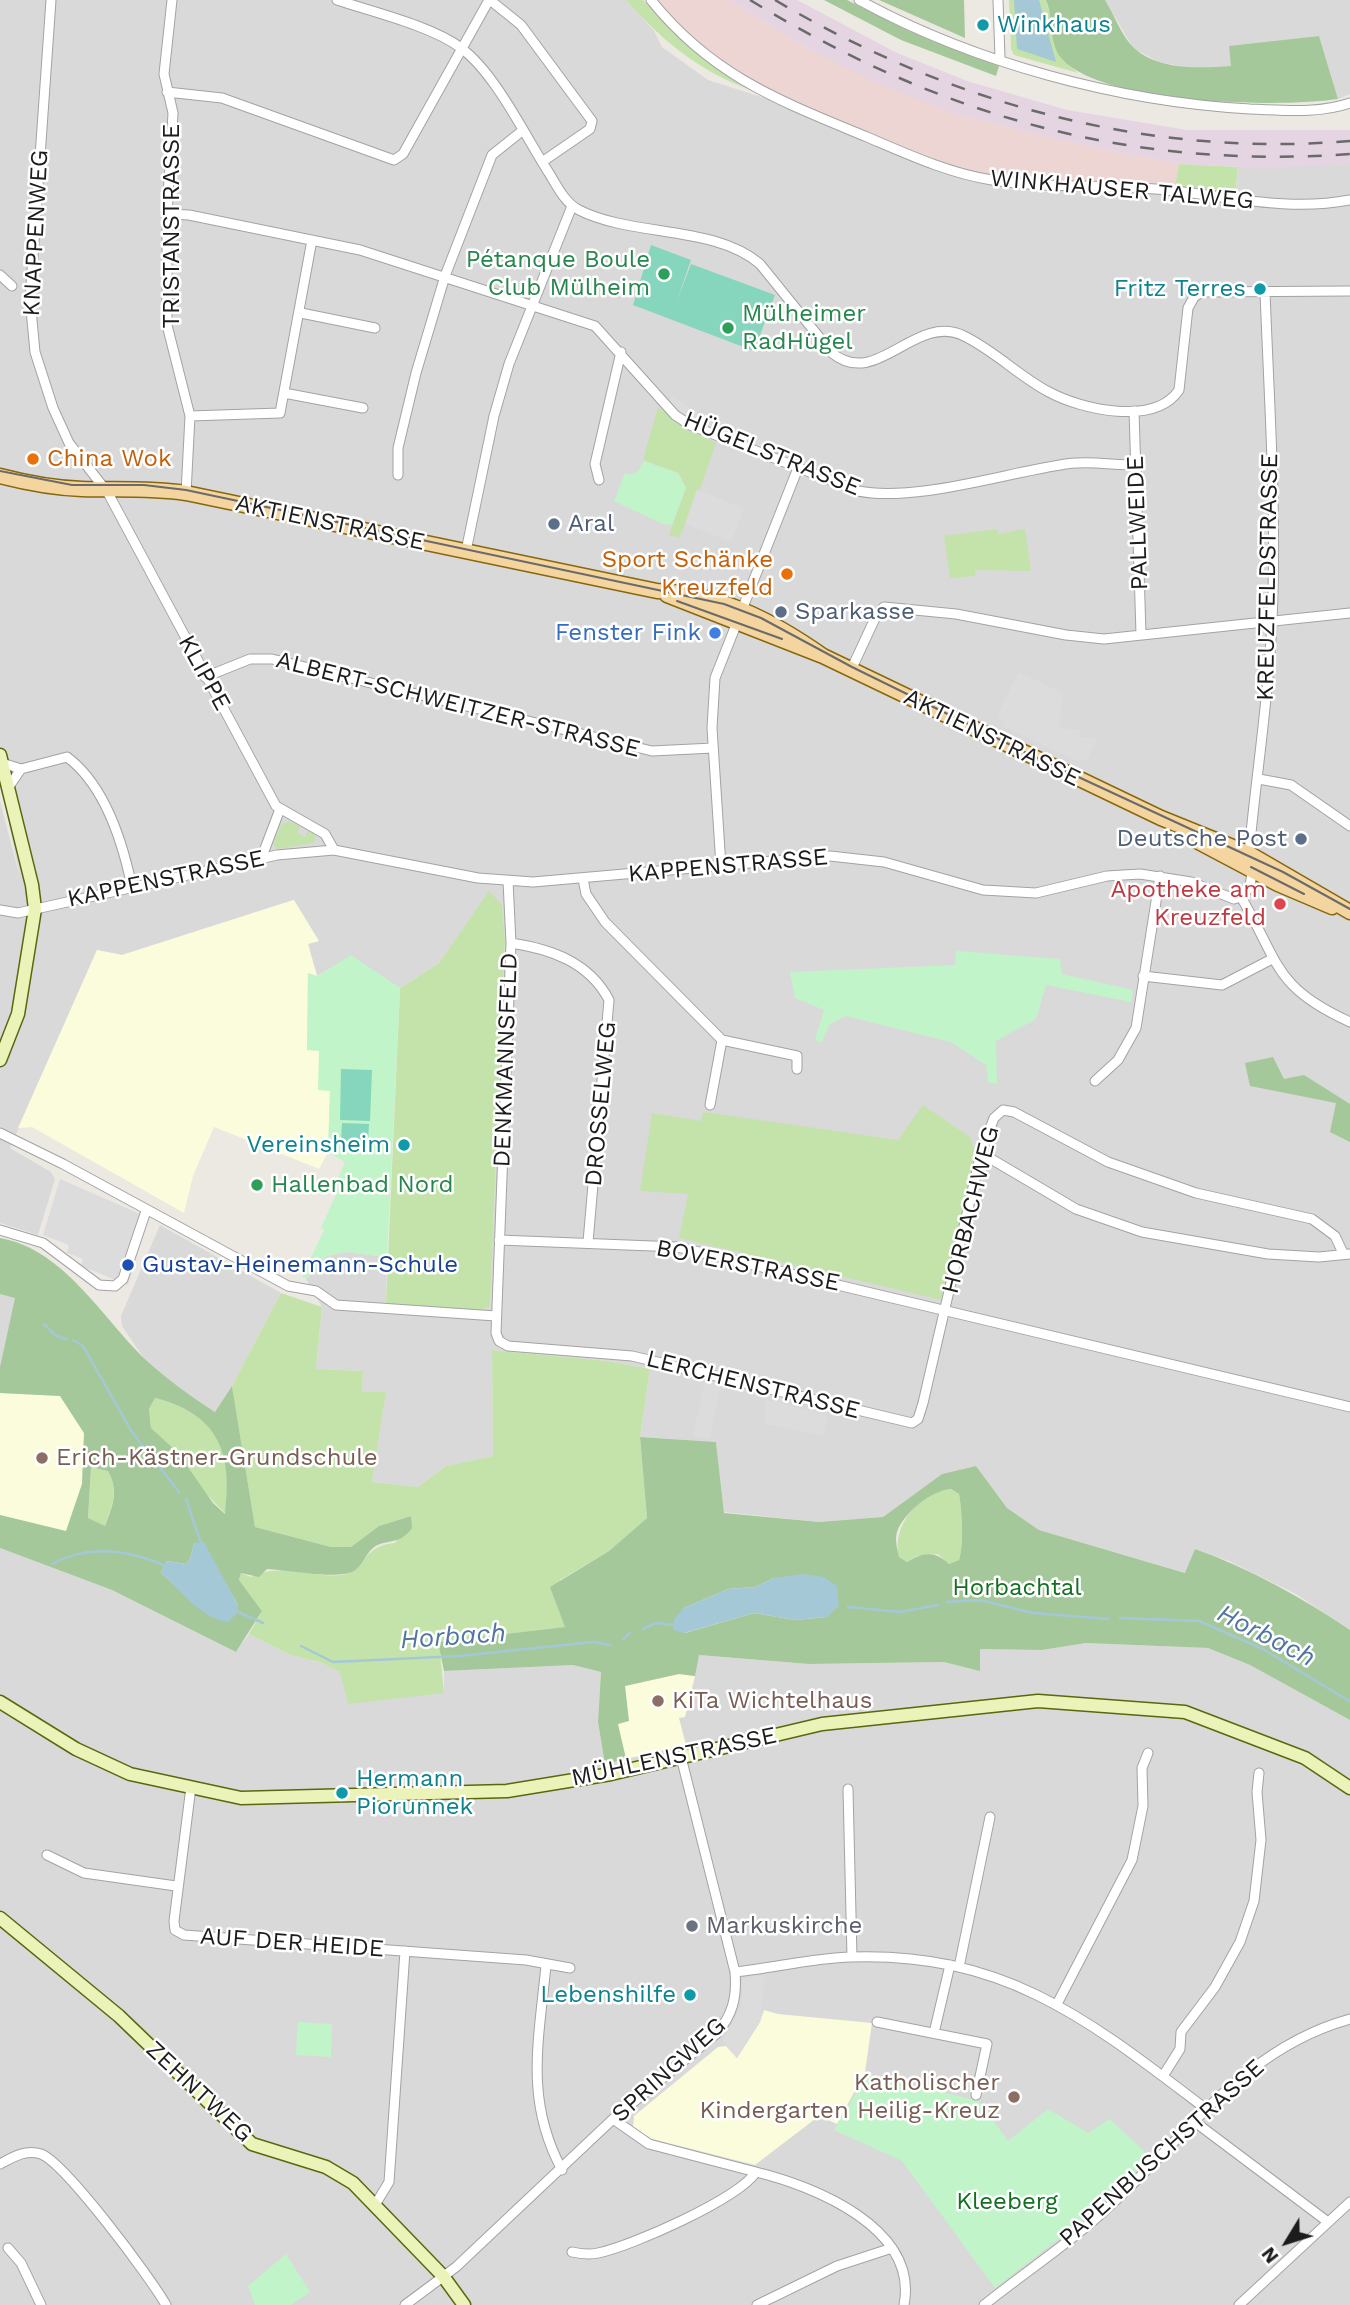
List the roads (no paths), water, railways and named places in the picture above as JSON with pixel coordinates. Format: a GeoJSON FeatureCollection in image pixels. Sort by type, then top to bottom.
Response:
{"type":"FeatureCollection","features":[{"type":"Feature","properties":{"kind":"main road","name":"AKTIENSTRASSE"},"geometry":{"type":"LineString","coordinates":[[0,476],[32,484],[106,489],[143,488],[186,493],[657,591],[687,592],[744,610],[796,637],[823,656]]}},
{"type":"Feature","properties":{"kind":"main road","name":"AKTIENSTRASSE"},"geometry":{"type":"LineString","coordinates":[[657,591],[823,656],[1251,862],[1319,903],[1348,911]]}},
{"type":"Feature","properties":{"kind":"street","name":"KNAPPENWEG"},"geometry":{"type":"LineString","coordinates":[[51,0],[30,299],[31,325],[35,352],[56,415],[69,443],[106,489]]}},
{"type":"Feature","properties":{"kind":"street","name":"TRISTANSTRASSE"},"geometry":{"type":"LineString","coordinates":[[172,0],[164,74],[173,113],[167,214],[167,325],[190,416],[186,493]]}},
{"type":"Feature","properties":{"kind":"street"},"geometry":{"type":"LineString","coordinates":[[337,0],[415,27],[460,47],[491,82],[572,206],[602,219],[716,243],[746,254],[760,264],[832,353],[847,363],[870,363],[918,337],[945,329],[968,338],[1049,392],[1080,404],[1134,411],[1172,400],[1179,390],[1188,309],[1194,297],[1209,291],[1350,291]]}},
{"type":"Feature","properties":{"kind":"street"},"geometry":{"type":"LineString","coordinates":[[167,92],[222,98],[394,160],[403,154],[460,47],[489,0],[521,25],[592,121],[590,129],[542,162]]}},
{"type":"Feature","properties":{"kind":"street","name":"WINKHAUSER TALWEG"},"geometry":{"type":"LineString","coordinates":[[650,0],[693,45],[759,91],[933,165],[989,180],[1042,187],[1167,190],[1289,206],[1350,200]]}},
{"type":"Feature","properties":{"kind":"street"},"geometry":{"type":"LineString","coordinates":[[859,0],[904,22],[1000,58],[1103,90],[1157,100],[1284,111],[1315,110],[1350,103]]}},
{"type":"Feature","properties":{"kind":"street"},"geometry":{"type":"LineString","coordinates":[[998,0],[1000,58]]}},
{"type":"Feature","properties":{"kind":"street"},"geometry":{"type":"LineString","coordinates":[[398,475],[398,448],[416,373],[445,276],[492,155],[522,131]]}},
{"type":"Feature","properties":{"kind":"street"},"geometry":{"type":"LineString","coordinates":[[466,551],[494,416],[509,364],[572,206]]}},
{"type":"Feature","properties":{"kind":"street","name":"HÜGELSTRASSE"},"geometry":{"type":"LineString","coordinates":[[167,214],[189,215],[360,250],[594,326],[621,352],[655,397],[690,425],[858,491],[882,495],[999,478],[1063,464],[1136,465]]}},
{"type":"Feature","properties":{"kind":"street"},"geometry":{"type":"LineString","coordinates":[[190,416],[281,413],[312,240]]}},
{"type":"Feature","properties":{"kind":"street"},"geometry":{"type":"LineString","coordinates":[[0,275],[12,286]]}},
{"type":"Feature","properties":{"kind":"street","name":"KREUZFELDSTRASSE"},"geometry":{"type":"LineString","coordinates":[[1241,897],[1251,883],[1272,621],[1274,503],[1265,291]]}},
{"type":"Feature","properties":{"kind":"street"},"geometry":{"type":"LineString","coordinates":[[301,313],[375,328]]}},
{"type":"Feature","properties":{"kind":"street"},"geometry":{"type":"LineString","coordinates":[[599,480],[595,464],[621,352]]}},
{"type":"Feature","properties":{"kind":"street"},"geometry":{"type":"LineString","coordinates":[[284,393],[363,408]]}},
{"type":"Feature","properties":{"kind":"street","name":"PALLWEIDE"},"geometry":{"type":"LineString","coordinates":[[1134,411],[1141,634]]}},
{"type":"Feature","properties":{"kind":"street"},"geometry":{"type":"LineString","coordinates":[[721,866],[713,748],[715,678],[798,468]]}},
{"type":"Feature","properties":{"kind":"street","name":"KLIPPE"},"geometry":{"type":"LineString","coordinates":[[106,489],[205,677],[280,809]]}},
{"type":"Feature","properties":{"kind":"street"},"geometry":{"type":"LineString","coordinates":[[851,670],[882,608],[957,614],[1085,638],[1350,613]]}},
{"type":"Feature","properties":{"kind":"street","name":"ALBERT-SCHWEITZER-STRASSE"},"geometry":{"type":"LineString","coordinates":[[205,677],[250,659],[272,659],[652,751],[713,748]]}},
{"type":"Feature","properties":{"kind":"street"},"geometry":{"type":"LineString","coordinates":[[8,788],[21,769],[67,757],[78,765],[109,813],[123,845],[132,887]]}},
{"type":"Feature","properties":{"kind":"street"},"geometry":{"type":"LineString","coordinates":[[1,759],[21,769]]}},
{"type":"Feature","properties":{"kind":"street"},"geometry":{"type":"LineString","coordinates":[[0,1060],[18,1014],[35,909],[34,894],[1,759]]}},
{"type":"Feature","properties":{"kind":"street"},"geometry":{"type":"LineString","coordinates":[[1259,779],[1291,785],[1350,826]]}},
{"type":"Feature","properties":{"kind":"street"},"geometry":{"type":"LineString","coordinates":[[261,859],[280,809],[325,834],[334,850]]}},
{"type":"Feature","properties":{"kind":"street","name":"KAPPENSTRASSE"},"geometry":{"type":"LineString","coordinates":[[0,910],[18,913],[308,850],[334,850],[508,881],[583,879],[819,856],[884,862],[976,888],[1036,893],[1111,875],[1160,876],[1191,882],[1234,899],[1241,897]]}},
{"type":"Feature","properties":{"kind":"street"},"geometry":{"type":"LineString","coordinates":[[1095,1081],[1110,1069],[1131,1041],[1136,1028],[1160,876]]}},
{"type":"Feature","properties":{"kind":"street"},"geometry":{"type":"LineString","coordinates":[[583,879],[586,894],[605,922],[722,1041],[797,1056],[797,1069]]}},
{"type":"Feature","properties":{"kind":"street","name":"DENKMANNSFELD"},"geometry":{"type":"LineString","coordinates":[[499,1240],[511,943],[508,881]]}},
{"type":"Feature","properties":{"kind":"street"},"geometry":{"type":"LineString","coordinates":[[1241,897],[1272,959],[1288,983],[1306,999],[1350,1022]]}},
{"type":"Feature","properties":{"kind":"street","name":"DROSSELWEG"},"geometry":{"type":"LineString","coordinates":[[511,943],[543,948],[571,960],[595,981],[610,1004],[588,1242]]}},
{"type":"Feature","properties":{"kind":"street"},"geometry":{"type":"LineString","coordinates":[[1143,976],[1222,985],[1272,959]]}},
{"type":"Feature","properties":{"kind":"street"},"geometry":{"type":"LineString","coordinates":[[710,1105],[722,1041]]}},
{"type":"Feature","properties":{"kind":"street","name":"HORBACHWEG"},"geometry":{"type":"LineString","coordinates":[[945,1309],[981,1153],[998,1112],[1010,1110],[1108,1162],[1184,1189],[1312,1219],[1335,1236],[1347,1253]]}},
{"type":"Feature","properties":{"kind":"street"},"geometry":{"type":"LineString","coordinates":[[0,1133],[53,1158],[288,1286],[316,1291],[337,1305],[496,1317],[499,1240]]}},
{"type":"Feature","properties":{"kind":"street"},"geometry":{"type":"LineString","coordinates":[[981,1153],[1076,1209],[1142,1232],[1268,1254],[1319,1257],[1347,1253]]}},
{"type":"Feature","properties":{"kind":"street"},"geometry":{"type":"LineString","coordinates":[[0,1230],[43,1243],[99,1285],[115,1286],[123,1279],[146,1210]]}},
{"type":"Feature","properties":{"kind":"street","name":"BOVERSTRASSE"},"geometry":{"type":"LineString","coordinates":[[499,1240],[678,1247],[1350,1407]]}},
{"type":"Feature","properties":{"kind":"street","name":"LERCHENSTRASSE"},"geometry":{"type":"LineString","coordinates":[[496,1317],[499,1341],[508,1346],[632,1356],[907,1423],[918,1419],[945,1309]]}},
{"type":"Feature","properties":{"kind":"street","name":"MÜHLENSTRASSE"},"geometry":{"type":"LineString","coordinates":[[0,1702],[92,1758],[130,1774],[242,1798],[507,1791],[844,1721],[1020,1701],[1067,1701],[1185,1712],[1305,1758],[1350,1788]]}},
{"type":"Feature","properties":{"kind":"street"},"geometry":{"type":"LineString","coordinates":[[1057,2004],[1132,1860],[1143,1806],[1142,1768],[1148,1754]]}},
{"type":"Feature","properties":{"kind":"street","name":"SPRINGWEG"},"geometry":{"type":"LineString","coordinates":[[405,2305],[443,2276],[562,2169],[613,2119],[723,2026],[735,2000],[735,1972],[681,1757]]}},
{"type":"Feature","properties":{"kind":"street"},"geometry":{"type":"LineString","coordinates":[[1163,2076],[1180,2049],[1181,2032],[1215,1987],[1240,1942],[1254,1900],[1261,1840],[1257,1792],[1259,1773]]}},
{"type":"Feature","properties":{"kind":"street","name":"AUF DER HEIDE"},"geometry":{"type":"LineString","coordinates":[[191,1787],[176,1886],[175,1930],[184,1935],[405,1951],[389,2182],[375,2205]]}},
{"type":"Feature","properties":{"kind":"street"},"geometry":{"type":"LineString","coordinates":[[848,1789],[852,1957]]}},
{"type":"Feature","properties":{"kind":"street"},"geometry":{"type":"LineString","coordinates":[[934,2034],[955,1966],[990,1817]]}},
{"type":"Feature","properties":{"kind":"street"},"geometry":{"type":"LineString","coordinates":[[47,1855],[84,1873],[176,1886]]}},
{"type":"Feature","properties":{"kind":"street","name":"ZEHNTWEG"},"geometry":{"type":"LineString","coordinates":[[0,1918],[119,2016],[252,2144],[341,2174],[375,2205],[443,2276],[464,2305]]}},
{"type":"Feature","properties":{"kind":"street"},"geometry":{"type":"LineString","coordinates":[[405,1951],[570,1968]]}},
{"type":"Feature","properties":{"kind":"street"},"geometry":{"type":"LineString","coordinates":[[735,1972],[852,1957],[899,1958],[955,1966],[1025,1988],[1082,2017],[1206,2109]]}},
{"type":"Feature","properties":{"kind":"street"},"geometry":{"type":"LineString","coordinates":[[546,1965],[537,2099],[545,2139],[562,2169]]}},
{"type":"Feature","properties":{"kind":"street","name":"PAPENBUSCHSTRASSE"},"geometry":{"type":"LineString","coordinates":[[984,2305],[1093,2221],[1248,2070],[1294,2039],[1350,2019]]}},
{"type":"Feature","properties":{"kind":"street"},"geometry":{"type":"LineString","coordinates":[[877,2022],[987,2044],[976,2095]]}},
{"type":"Feature","properties":{"kind":"street"},"geometry":{"type":"LineString","coordinates":[[613,2119],[649,2144],[800,2184],[873,2226],[892,2248],[905,2285],[904,2305]]}},
{"type":"Feature","properties":{"kind":"street"},"geometry":{"type":"LineString","coordinates":[[1195,2122],[1328,2222]]}},
{"type":"Feature","properties":{"kind":"street"},"geometry":{"type":"LineString","coordinates":[[0,2164],[29,2152],[40,2154],[56,2165],[133,2257],[166,2305]]}},
{"type":"Feature","properties":{"kind":"street"},"geometry":{"type":"LineString","coordinates":[[572,2252],[598,2253],[654,2232],[719,2201],[750,2182],[756,2172]]}},
{"type":"Feature","properties":{"kind":"street"},"geometry":{"type":"LineString","coordinates":[[1240,2305],[1350,2202]]}},
{"type":"Feature","properties":{"kind":"street"},"geometry":{"type":"LineString","coordinates":[[8,2248],[21,2263],[41,2305]]}},
{"type":"Feature","properties":{"kind":"street"},"geometry":{"type":"LineString","coordinates":[[757,2305],[837,2266],[892,2248]]}},
{"type":"Feature","properties":{"kind":"water"},"geometry":{"type":"Polygon","coordinates":[[[1014,0],[1039,0],[1056,62],[1017,49],[1014,0]]]}},
{"type":"Feature","properties":{"kind":"water"},"geometry":{"type":"Polygon","coordinates":[[[204,1542],[238,1605],[238,1612],[228,1622],[201,1610],[161,1573],[167,1561],[186,1564],[194,1543],[204,1542]]]}},
{"type":"Feature","properties":{"kind":"water"},"geometry":{"type":"Polygon","coordinates":[[[802,1574],[824,1577],[837,1586],[839,1606],[827,1617],[795,1620],[754,1613],[684,1633],[673,1630],[674,1619],[684,1608],[728,1589],[755,1587],[774,1578],[802,1574]]]}},
{"type":"Feature","properties":{"kind":"waterway","name":"Horbach"},"geometry":{"type":"LineString","coordinates":[[44,1324],[56,1336],[67,1339]]}},
{"type":"Feature","properties":{"kind":"waterway","name":"Horbach"},"geometry":{"type":"LineString","coordinates":[[73,1340],[83,1346],[132,1432],[179,1492]]}},
{"type":"Feature","properties":{"kind":"waterway","name":"Horbach"},"geometry":{"type":"LineString","coordinates":[[186,1499],[202,1546]]}},
{"type":"Feature","properties":{"kind":"waterway","name":"Horbach"},"geometry":{"type":"LineString","coordinates":[[52,1564],[80,1554],[109,1552],[138,1556],[166,1566]]}},
{"type":"Feature","properties":{"kind":"waterway","name":"Horbach"},"geometry":{"type":"LineString","coordinates":[[947,1602],[980,1600],[1033,1613],[1109,1619]]}},
{"type":"Feature","properties":{"kind":"waterway","name":"Horbach"},"geometry":{"type":"LineString","coordinates":[[848,1607],[900,1612],[938,1605]]}},
{"type":"Feature","properties":{"kind":"waterway","name":"Horbach"},"geometry":{"type":"LineString","coordinates":[[236,1611],[263,1623]]}},
{"type":"Feature","properties":{"kind":"waterway","name":"Horbach"},"geometry":{"type":"LineString","coordinates":[[1120,1618],[1199,1621],[1263,1649],[1349,1701]]}},
{"type":"Feature","properties":{"kind":"waterway","name":"Horbach"},"geometry":{"type":"LineString","coordinates":[[643,1629],[656,1623],[673,1625]]}},
{"type":"Feature","properties":{"kind":"waterway","name":"Horbach"},"geometry":{"type":"LineString","coordinates":[[623,1639],[630,1633]]}},
{"type":"Feature","properties":{"kind":"waterway","name":"Horbach"},"geometry":{"type":"LineString","coordinates":[[301,1646],[333,1662],[459,1656],[593,1642],[611,1645]]}},
{"type":"Feature","properties":{"kind":"tram line"},"geometry":{"type":"LineString","coordinates":[[0,471],[72,485],[144,485],[186,490],[724,604],[761,618],[852,667],[1031,755],[1283,872],[1350,909]]}},
{"type":"Feature","properties":{"kind":"tram line"},"geometry":{"type":"LineString","coordinates":[[677,601],[782,639]]}},
{"type":"Feature","properties":{"kind":"tram line"},"geometry":{"type":"LineString","coordinates":[[1251,867],[1304,894]]}},
{"type":"Feature","properties":{"kind":"railway"},"geometry":{"type":"LineString","coordinates":[[750,0],[821,40],[892,75],[964,103],[1037,126],[1112,143],[1189,153],[1268,157],[1350,154]]}},
{"type":"Feature","properties":{"kind":"railway"},"geometry":{"type":"LineString","coordinates":[[775,0],[841,36],[910,68],[980,94],[1052,116],[1125,131],[1199,141],[1274,144],[1350,141]]}},
{"type":"Feature","properties":{"kind":"place","name":"Winkhaus"},"geometry":{"type":"Point","coordinates":[983,25]}},
{"type":"Feature","properties":{"kind":"place","name":"Pétanque Boule Club Mülheim"},"geometry":{"type":"Point","coordinates":[664,274]}},
{"type":"Feature","properties":{"kind":"place","name":"Fritz Terres"},"geometry":{"type":"Point","coordinates":[1260,289]}},
{"type":"Feature","properties":{"kind":"place","name":"Mülheimer RadHügel"},"geometry":{"type":"Point","coordinates":[728,328]}},
{"type":"Feature","properties":{"kind":"place","name":"China Wok"},"geometry":{"type":"Point","coordinates":[33,459]}},
{"type":"Feature","properties":{"kind":"place","name":"Aral"},"geometry":{"type":"Point","coordinates":[554,524]}},
{"type":"Feature","properties":{"kind":"place","name":"Sport Schänke Kreuzfeld"},"geometry":{"type":"Point","coordinates":[787,574]}},
{"type":"Feature","properties":{"kind":"place","name":"Sparkasse"},"geometry":{"type":"Point","coordinates":[781,612]}},
{"type":"Feature","properties":{"kind":"place","name":"Fenster Fink"},"geometry":{"type":"Point","coordinates":[715,633]}},
{"type":"Feature","properties":{"kind":"place","name":"Deutsche Post"},"geometry":{"type":"Point","coordinates":[1301,839]}},
{"type":"Feature","properties":{"kind":"place","name":"Apotheke am Kreuzfeld"},"geometry":{"type":"Point","coordinates":[1280,904]}},
{"type":"Feature","properties":{"kind":"place","name":"Vereinsheim"},"geometry":{"type":"Point","coordinates":[404,1145]}},
{"type":"Feature","properties":{"kind":"place","name":"Hallenbad Nord"},"geometry":{"type":"Point","coordinates":[257,1185]}},
{"type":"Feature","properties":{"kind":"place","name":"Gustav-Heinemann-Schule"},"geometry":{"type":"Point","coordinates":[128,1265]}},
{"type":"Feature","properties":{"kind":"place","name":"Erich-Kästner-Grundschule"},"geometry":{"type":"Point","coordinates":[42,1458]}},
{"type":"Feature","properties":{"kind":"place","name":"KiTa Wichtelhaus"},"geometry":{"type":"Point","coordinates":[658,1701]}},
{"type":"Feature","properties":{"kind":"place","name":"Hermann Piorunnek"},"geometry":{"type":"Point","coordinates":[342,1793]}},
{"type":"Feature","properties":{"kind":"place","name":"Markuskirche"},"geometry":{"type":"Point","coordinates":[692,1926]}},
{"type":"Feature","properties":{"kind":"place","name":"Lebenshilfe"},"geometry":{"type":"Point","coordinates":[690,1995]}},
{"type":"Feature","properties":{"kind":"place","name":"Katholischer Kindergarten Heilig-Kreuz"},"geometry":{"type":"Point","coordinates":[1014,2097]}},
{"type":"Feature","properties":{"kind":"park label","name":"Horbachtal"},"geometry":{"type":"Point","coordinates":[1017,1588]}},
{"type":"Feature","properties":{"kind":"park label","name":"Kleeberg"},"geometry":{"type":"Point","coordinates":[1007,2202]}}]}
